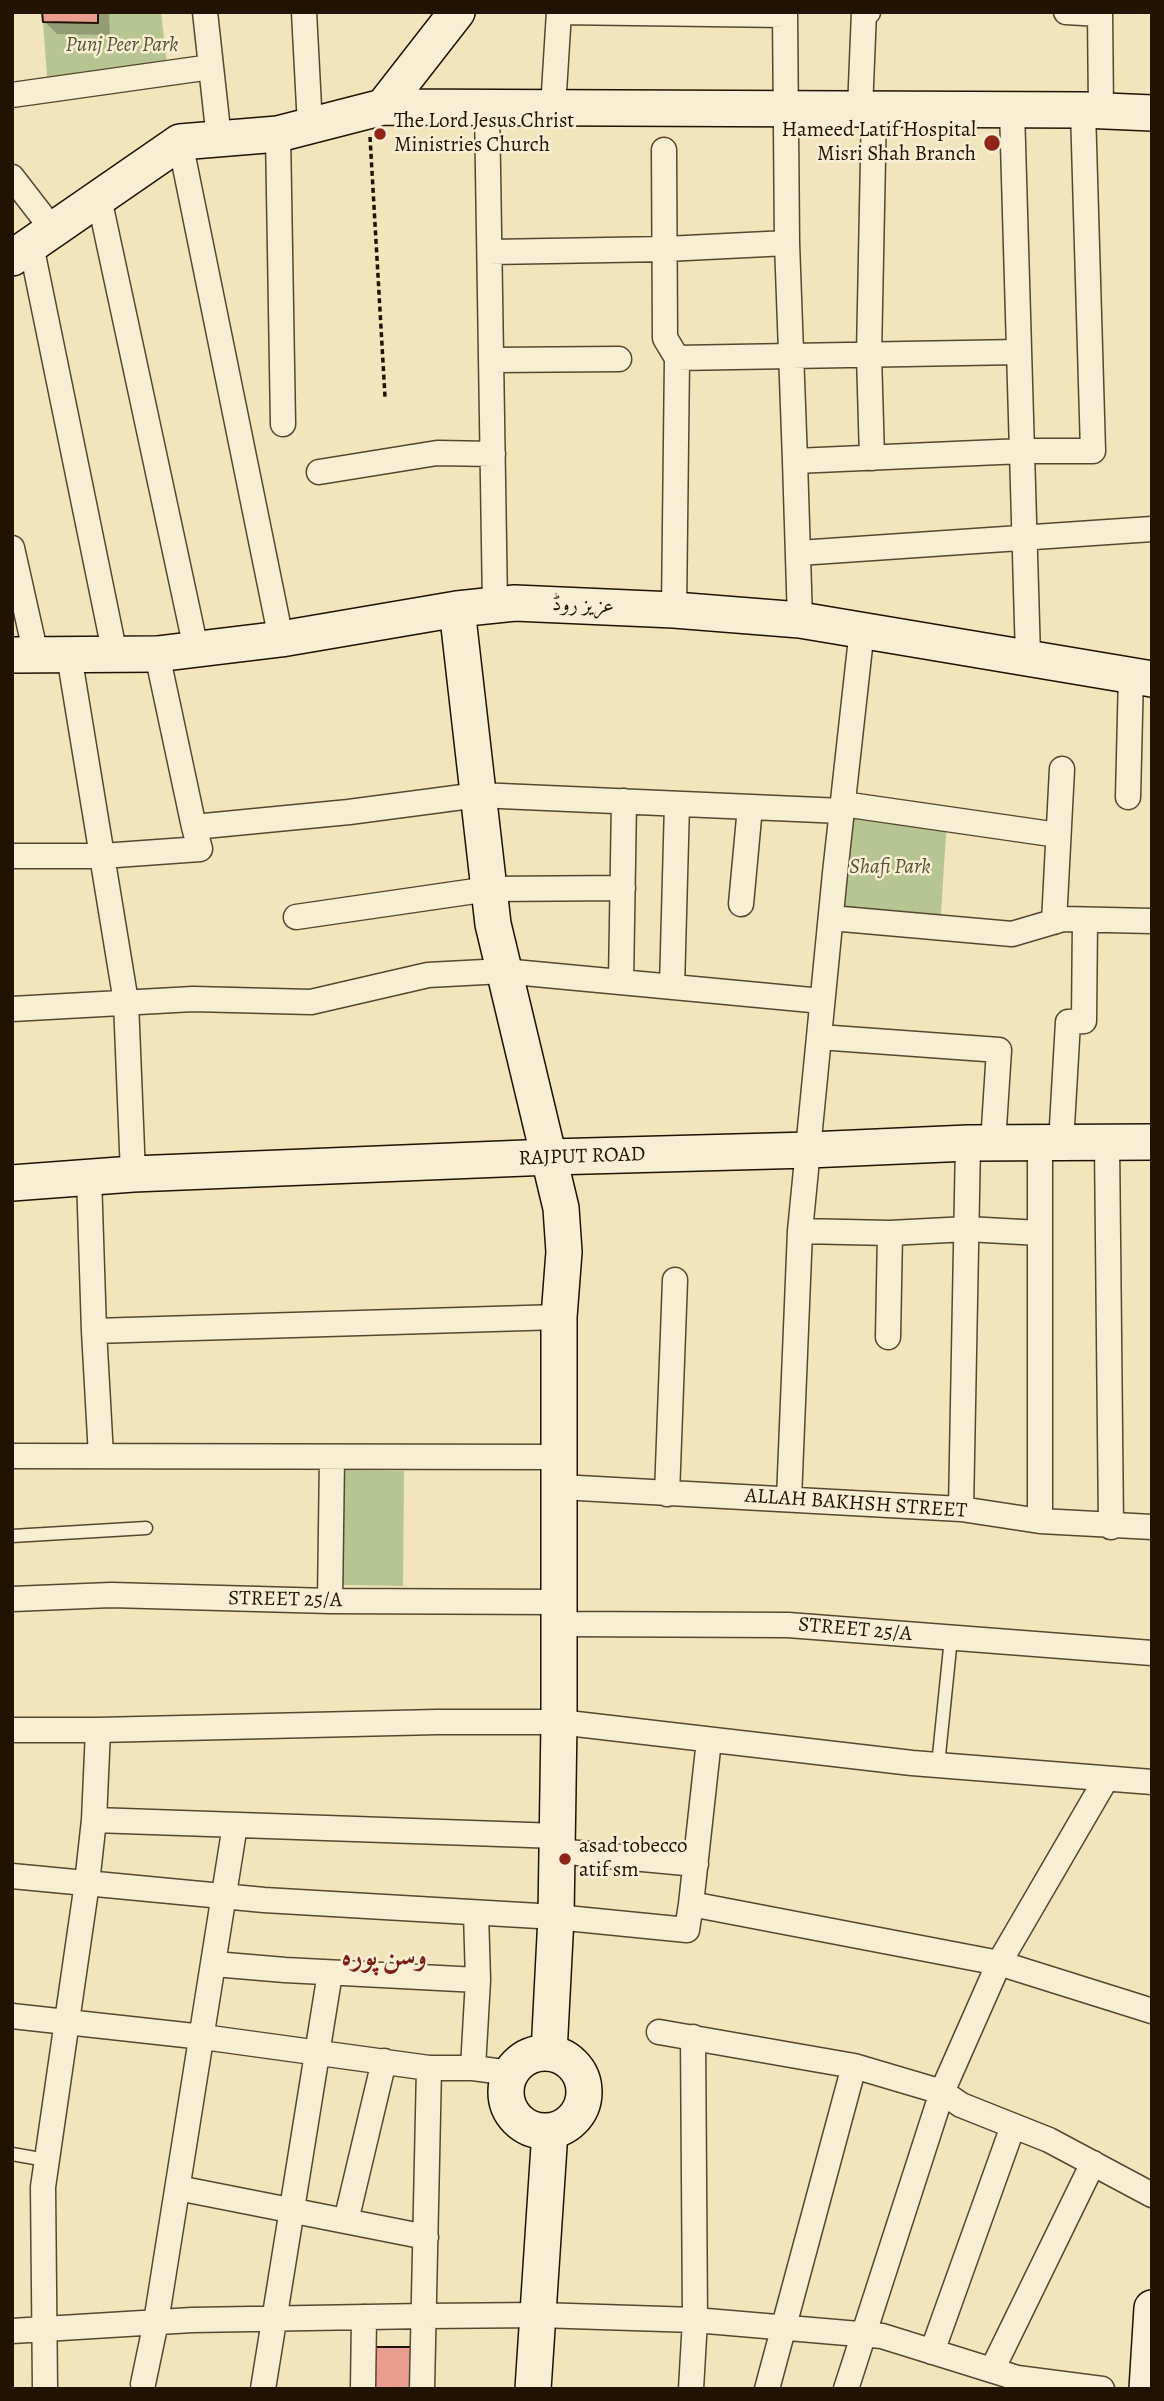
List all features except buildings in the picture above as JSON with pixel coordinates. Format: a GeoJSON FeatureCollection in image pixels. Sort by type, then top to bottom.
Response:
{"type":"FeatureCollection","features":[{"type":"Feature","properties":{"kind":"street"},"geometry":{"type":"LineString","coordinates":[[205,12],[219,139]]}},
{"type":"Feature","properties":{"kind":"street"},"geometry":{"type":"LineString","coordinates":[[283,424],[294,130],[304,12]]}},
{"type":"Feature","properties":{"kind":"street"},"geometry":{"type":"LineString","coordinates":[[376,109],[457,12]]}},
{"type":"Feature","properties":{"kind":"street"},"geometry":{"type":"LineString","coordinates":[[553,108],[559,12],[785,14],[787,243],[800,620]]}},
{"type":"Feature","properties":{"kind":"street"},"geometry":{"type":"LineString","coordinates":[[868,12],[864,12],[872,458]]}},
{"type":"Feature","properties":{"kind":"street"},"geometry":{"type":"LineString","coordinates":[[795,461],[1022,451],[1093,451],[1092,110],[1100,13],[1066,12]]}},
{"type":"Feature","properties":{"kind":"street"},"geometry":{"type":"LineString","coordinates":[[12,95],[211,67]]}},
{"type":"Feature","properties":{"kind":"street"},"geometry":{"type":"LineString","coordinates":[[488,108],[495,605]]}},
{"type":"Feature","properties":{"kind":"street"},"geometry":{"type":"LineString","coordinates":[[32,244],[180,142],[294,130],[376,109],[1092,110],[1152,113]]}},
{"type":"Feature","properties":{"kind":"street"},"geometry":{"type":"LineString","coordinates":[[1012,110],[1028,657]]}},
{"type":"Feature","properties":{"kind":"street"},"geometry":{"type":"LineString","coordinates":[[180,142],[281,639]]}},
{"type":"Feature","properties":{"kind":"street"},"geometry":{"type":"LineString","coordinates":[[664,150],[665,338],[677,358],[674,610]]}},
{"type":"Feature","properties":{"kind":"street"},"geometry":{"type":"LineString","coordinates":[[12,177],[32,244],[115,654]]}},
{"type":"Feature","properties":{"kind":"street"},"geometry":{"type":"LineString","coordinates":[[99,198],[195,649]]}},
{"type":"Feature","properties":{"kind":"street"},"geometry":{"type":"LineString","coordinates":[[491,252],[666,249],[787,243]]}},
{"type":"Feature","properties":{"kind":"street"},"geometry":{"type":"LineString","coordinates":[[677,358],[1019,352]]}},
{"type":"Feature","properties":{"kind":"street"},"geometry":{"type":"LineString","coordinates":[[492,360],[619,359]]}},
{"type":"Feature","properties":{"kind":"street"},"geometry":{"type":"LineString","coordinates":[[319,472],[437,453],[493,454]]}},
{"type":"Feature","properties":{"kind":"street"},"geometry":{"type":"LineString","coordinates":[[799,553],[1152,528]]}},
{"type":"Feature","properties":{"kind":"street"},"geometry":{"type":"LineString","coordinates":[[12,548],[39,655],[102,856],[126,1002],[133,1174]]}},
{"type":"Feature","properties":{"kind":"street","name":"عزیز روڈ"},"geometry":{"type":"LineString","coordinates":[[39,655],[157,654],[281,639],[457,609],[515,603],[674,610],[800,620],[1141,677]]}},
{"type":"Feature","properties":{"kind":"street"},"geometry":{"type":"LineString","coordinates":[[457,609],[493,924],[550,1157],[561,1208],[564,1252],[559,1317],[556,1917],[549,2053]]}},
{"type":"Feature","properties":{"kind":"street"},"geometry":{"type":"LineString","coordinates":[[789,1499],[800,1231],[862,629]]}},
{"type":"Feature","properties":{"kind":"street"},"geometry":{"type":"LineString","coordinates":[[12,856],[102,856],[200,849],[157,654]]}},
{"type":"Feature","properties":{"kind":"street"},"geometry":{"type":"LineString","coordinates":[[1128,797],[1141,677]]}},
{"type":"Feature","properties":{"kind":"street"},"geometry":{"type":"LineString","coordinates":[[1054,922],[1062,769]]}},
{"type":"Feature","properties":{"kind":"street"},"geometry":{"type":"LineString","coordinates":[[194,827],[349,812],[478,795],[750,807],[842,808],[1058,835]]}},
{"type":"Feature","properties":{"kind":"street"},"geometry":{"type":"LineString","coordinates":[[621,982],[624,802]]}},
{"type":"Feature","properties":{"kind":"street"},"geometry":{"type":"LineString","coordinates":[[672,987],[677,804]]}},
{"type":"Feature","properties":{"kind":"street"},"geometry":{"type":"LineString","coordinates":[[741,904],[750,807]]}},
{"type":"Feature","properties":{"kind":"street"},"geometry":{"type":"LineString","coordinates":[[296,918],[489,889],[623,888]]}},
{"type":"Feature","properties":{"kind":"street"},"geometry":{"type":"LineString","coordinates":[[831,918],[1012,934],[1063,919],[1152,921]]}},
{"type":"Feature","properties":{"kind":"street"},"geometry":{"type":"LineString","coordinates":[[1040,1521],[1040,1233],[1068,1022],[1084,1021],[1085,920]]}},
{"type":"Feature","properties":{"kind":"street"},"geometry":{"type":"LineString","coordinates":[[12,1009],[193,999],[312,1002],[428,975],[503,971],[822,1001]]}},
{"type":"Feature","properties":{"kind":"street"},"geometry":{"type":"LineString","coordinates":[[819,1037],[999,1050],[980,1143],[967,1229],[961,1509]]}},
{"type":"Feature","properties":{"kind":"street","name":"RAJPUT ROAD"},"geometry":{"type":"LineString","coordinates":[[12,1183],[133,1174],[550,1157],[980,1143],[1152,1142]]}},
{"type":"Feature","properties":{"kind":"street"},"geometry":{"type":"LineString","coordinates":[[1107,1144],[1111,1527]]}},
{"type":"Feature","properties":{"kind":"street"},"geometry":{"type":"LineString","coordinates":[[89,1177],[101,1456]]}},
{"type":"Feature","properties":{"kind":"street"},"geometry":{"type":"LineString","coordinates":[[800,1231],[890,1233],[967,1229],[1040,1233]]}},
{"type":"Feature","properties":{"kind":"street"},"geometry":{"type":"LineString","coordinates":[[888,1337],[890,1233]]}},
{"type":"Feature","properties":{"kind":"street"},"geometry":{"type":"LineString","coordinates":[[667,1494],[675,1280]]}},
{"type":"Feature","properties":{"kind":"street"},"geometry":{"type":"LineString","coordinates":[[94,1331],[559,1317]]}},
{"type":"Feature","properties":{"kind":"street","name":"ALLAH BAKHSH STREET"},"geometry":{"type":"LineString","coordinates":[[12,1456],[332,1457],[560,1472],[667,1494],[961,1509],[1040,1521],[1111,1527],[1152,1527]]}},
{"type":"Feature","properties":{"kind":"street"},"geometry":{"type":"LineString","coordinates":[[330,1601],[332,1457]]}},
{"type":"Feature","properties":{"kind":"street","name":"STREET 25/A"},"geometry":{"type":"LineString","coordinates":[[12,1599],[111,1595],[330,1601],[788,1625],[1152,1653]]}},
{"type":"Feature","properties":{"kind":"street"},"geometry":{"type":"LineString","coordinates":[[12,1730],[559,1722],[938,1765],[1152,1782]]}},
{"type":"Feature","properties":{"kind":"street"},"geometry":{"type":"LineString","coordinates":[[45,2389],[43,2187],[87,1883],[94,1820],[98,1730]]}},
{"type":"Feature","properties":{"kind":"street"},"geometry":{"type":"LineString","coordinates":[[12,1876],[224,1896],[556,1917],[687,1930],[709,1740]]}},
{"type":"Feature","properties":{"kind":"street"},"geometry":{"type":"LineString","coordinates":[[846,2389],[942,2092],[999,1963],[1105,1779]]}},
{"type":"Feature","properties":{"kind":"street"},"geometry":{"type":"LineString","coordinates":[[94,1820],[235,1825],[557,1844],[696,1864]]}},
{"type":"Feature","properties":{"kind":"street"},"geometry":{"type":"LineString","coordinates":[[144,2384],[203,2037],[235,1825]]}},
{"type":"Feature","properties":{"kind":"street"},"geometry":{"type":"LineString","coordinates":[[691,1904],[999,1963],[1152,2011]]}},
{"type":"Feature","properties":{"kind":"street"},"geometry":{"type":"LineString","coordinates":[[473,2068],[478,1980],[476,1913]]}},
{"type":"Feature","properties":{"kind":"street"},"geometry":{"type":"LineString","coordinates":[[214,1964],[478,1980]]}},
{"type":"Feature","properties":{"kind":"street"},"geometry":{"type":"LineString","coordinates":[[263,2389],[330,1973]]}},
{"type":"Feature","properties":{"kind":"street"},"geometry":{"type":"LineString","coordinates":[[12,2016],[203,2037],[429,2068],[473,2068],[511,2073]]}},
{"type":"Feature","properties":{"kind":"street"},"geometry":{"type":"LineString","coordinates":[[659,2032],[854,2066],[942,2092],[961,2105],[1049,2140],[1152,2195]]}},
{"type":"Feature","properties":{"kind":"street"},"geometry":{"type":"LineString","coordinates":[[691,2389],[695,2320],[693,2037]]}},
{"type":"Feature","properties":{"kind":"street"},"geometry":{"type":"LineString","coordinates":[[549,2053],[569,2062],[579,2073],[584,2088],[582,2103],[576,2116],[564,2126],[550,2131],[531,2129],[515,2118],[506,2101],[505,2091],[511,2073],[527,2057],[549,2053]]}},
{"type":"Feature","properties":{"kind":"street"},"geometry":{"type":"LineString","coordinates":[[346,2221],[384,2061]]}},
{"type":"Feature","properties":{"kind":"street"},"geometry":{"type":"LineString","coordinates":[[767,2389],[854,2066]]}},
{"type":"Feature","properties":{"kind":"street"},"geometry":{"type":"LineString","coordinates":[[422,2389],[429,2068]]}},
{"type":"Feature","properties":{"kind":"street"},"geometry":{"type":"LineString","coordinates":[[932,2352],[1013,2126]]}},
{"type":"Feature","properties":{"kind":"street"},"geometry":{"type":"LineString","coordinates":[[534,2389],[550,2131]]}},
{"type":"Feature","properties":{"kind":"street"},"geometry":{"type":"LineString","coordinates":[[992,2370],[1093,2163]]}},
{"type":"Feature","properties":{"kind":"street"},"geometry":{"type":"LineString","coordinates":[[178,2188],[426,2237]]}},
{"type":"Feature","properties":{"kind":"street"},"geometry":{"type":"LineString","coordinates":[[1147,2389],[1152,2308]]}},
{"type":"Feature","properties":{"kind":"street"},"geometry":{"type":"LineString","coordinates":[[12,2330],[156,2322],[425,2316],[538,2315],[695,2320],[882,2336],[992,2370],[1014,2383],[1101,2389]]}},
{"type":"Feature","properties":{"kind":"street"},"geometry":{"type":"LineString","coordinates":[[363,2389],[364,2317]]}},
{"type":"Feature","properties":{"kind":"lane"},"geometry":{"type":"LineString","coordinates":[[12,1536],[146,1528]]}},
{"type":"Feature","properties":{"kind":"lane"},"geometry":{"type":"LineString","coordinates":[[938,1765],[951,1638]]}},
{"type":"Feature","properties":{"kind":"lane"},"geometry":{"type":"LineString","coordinates":[[12,2154],[46,2160]]}},
{"type":"Feature","properties":{"kind":"path"},"geometry":{"type":"LineString","coordinates":[[376,109],[386,397]]}},
{"type":"Feature","properties":{"kind":"green space","name":"Punj Peer Park"},"geometry":{"type":"Polygon","coordinates":[[[98,12],[161,12],[168,73],[48,90],[43,22],[98,23],[98,12]]]}},
{"type":"Feature","properties":{"kind":"green space","name":"Shafi Park"},"geometry":{"type":"Polygon","coordinates":[[[843,804],[947,819],[940,928],[831,918],[843,804]]]}},
{"type":"Feature","properties":{"kind":"green space"},"geometry":{"type":"Polygon","coordinates":[[[340,1470],[404,1471],[403,1586],[340,1585],[340,1470]]]}},
{"type":"Feature","properties":{"kind":"place","name":"The Lord Jesus Christ Ministries Church"},"geometry":{"type":"Point","coordinates":[380,134]}},
{"type":"Feature","properties":{"kind":"place","name":"Hameed Latif Hospital Misri Shah Branch"},"geometry":{"type":"Point","coordinates":[992,143]}},
{"type":"Feature","properties":{"kind":"place","name":"asad tobecco atif sm"},"geometry":{"type":"Point","coordinates":[565,1859]}},
{"type":"Feature","properties":{"kind":"district","name":"وسن پورہ"},"geometry":{"type":"Point","coordinates":[384,1958]}}]}
